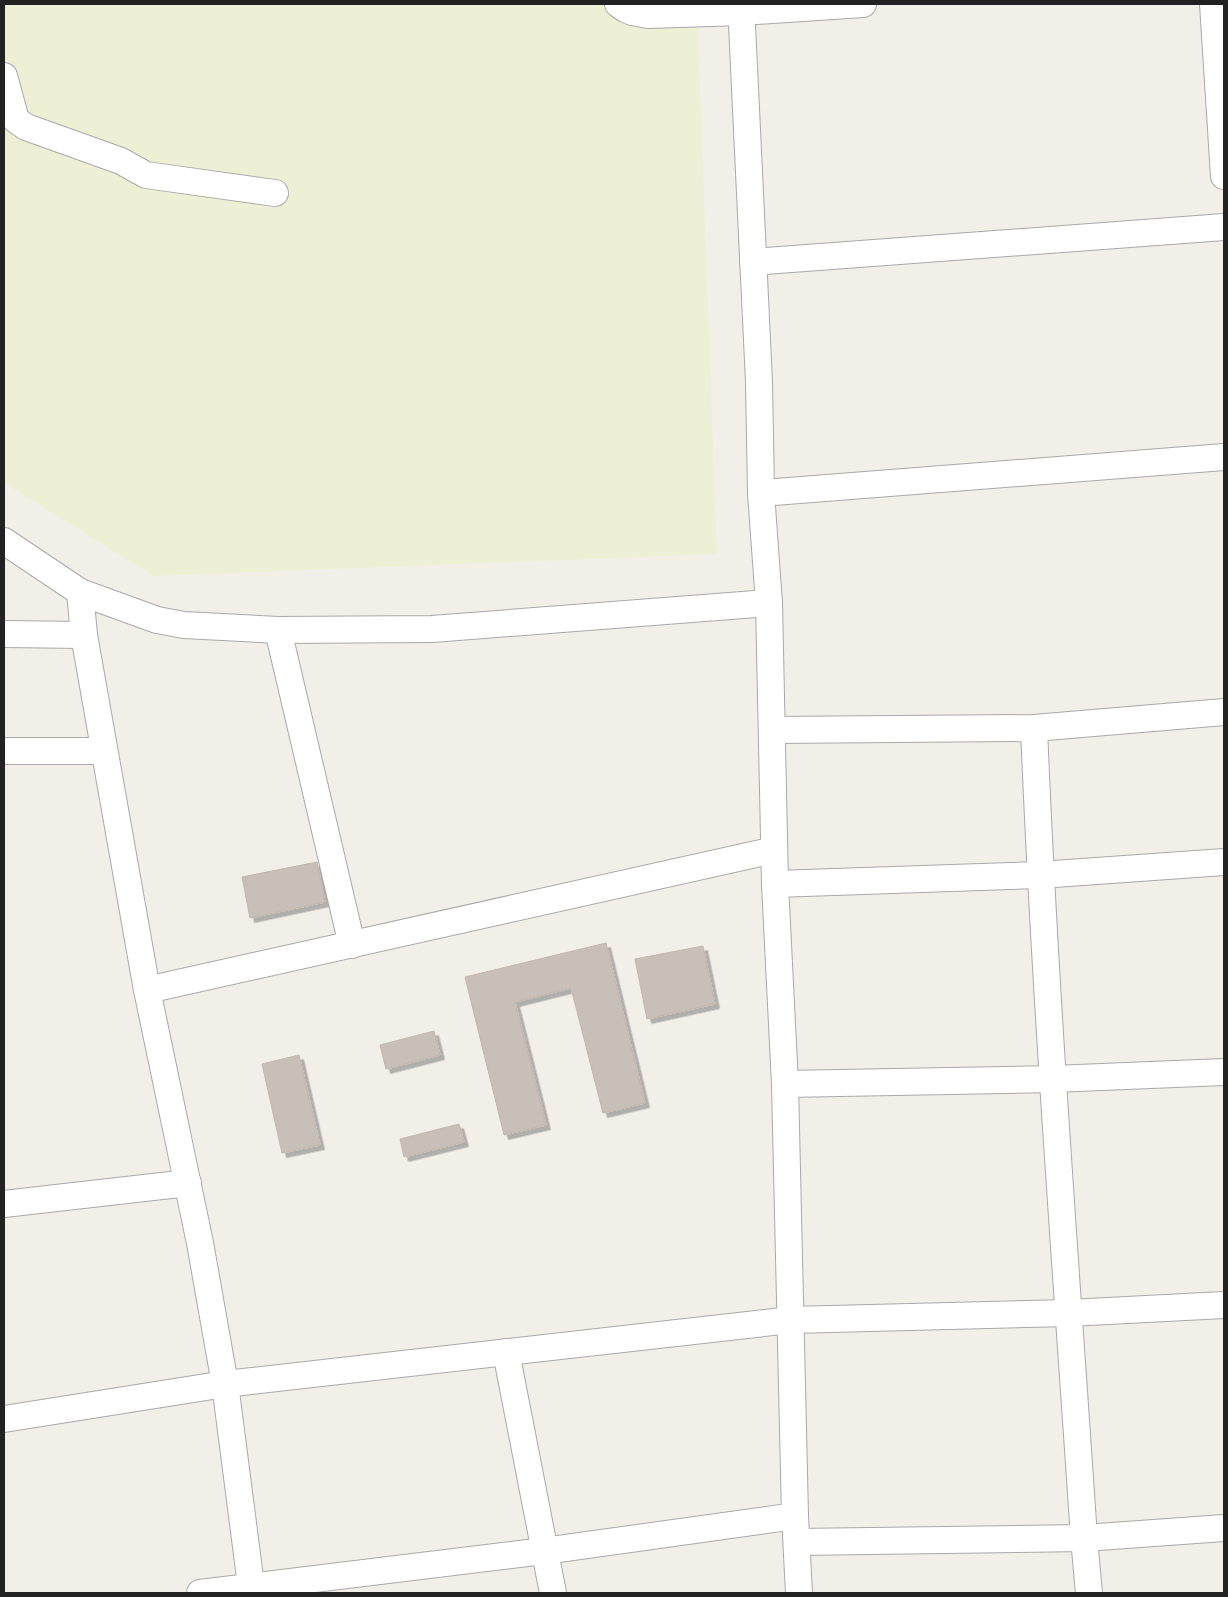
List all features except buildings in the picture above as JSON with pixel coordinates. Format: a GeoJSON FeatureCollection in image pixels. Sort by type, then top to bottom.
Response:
{"type":"FeatureCollection","features":[{"type":"Feature","properties":{"kind":"street"},"geometry":{"type":"LineString","coordinates":[[618,4],[625,10],[648,15],[741,8],[863,4]]}},
{"type":"Feature","properties":{"kind":"street"},"geometry":{"type":"LineString","coordinates":[[1213,4],[1224,176]]}},
{"type":"Feature","properties":{"kind":"street"},"geometry":{"type":"LineString","coordinates":[[741,8],[759,382],[761,493],[769,603],[775,884],[785,1084],[795,1516],[799,1593]]}},
{"type":"Feature","properties":{"kind":"street"},"geometry":{"type":"LineString","coordinates":[[4,76],[16,120],[26,127],[121,161],[146,175],[275,193]]}},
{"type":"Feature","properties":{"kind":"street"},"geometry":{"type":"LineString","coordinates":[[753,262],[1224,227]]}},
{"type":"Feature","properties":{"kind":"street"},"geometry":{"type":"LineString","coordinates":[[761,493],[1224,457]]}},
{"type":"Feature","properties":{"kind":"street"},"geometry":{"type":"LineString","coordinates":[[4,540],[80,592],[157,620],[184,626],[278,630],[432,629],[769,603]]}},
{"type":"Feature","properties":{"kind":"street"},"geometry":{"type":"LineString","coordinates":[[80,592],[84,635],[147,990],[200,1243],[225,1384],[251,1590]]}},
{"type":"Feature","properties":{"kind":"street"},"geometry":{"type":"LineString","coordinates":[[278,630],[352,945]]}},
{"type":"Feature","properties":{"kind":"street"},"geometry":{"type":"LineString","coordinates":[[4,634],[84,635]]}},
{"type":"Feature","properties":{"kind":"street"},"geometry":{"type":"LineString","coordinates":[[772,730],[1034,728],[1224,712]]}},
{"type":"Feature","properties":{"kind":"street"},"geometry":{"type":"LineString","coordinates":[[1034,728],[1040,875],[1053,1079],[1084,1538],[1090,1593]]}},
{"type":"Feature","properties":{"kind":"street"},"geometry":{"type":"LineString","coordinates":[[4,751],[104,751]]}},
{"type":"Feature","properties":{"kind":"street"},"geometry":{"type":"LineString","coordinates":[[147,990],[774,850]]}},
{"type":"Feature","properties":{"kind":"street"},"geometry":{"type":"LineString","coordinates":[[775,884],[1040,875],[1224,862]]}},
{"type":"Feature","properties":{"kind":"street"},"geometry":{"type":"LineString","coordinates":[[785,1084],[1053,1079],[1224,1072]]}},
{"type":"Feature","properties":{"kind":"street"},"geometry":{"type":"LineString","coordinates":[[4,1204],[188,1183]]}},
{"type":"Feature","properties":{"kind":"street"},"geometry":{"type":"LineString","coordinates":[[4,1419],[225,1384],[791,1320],[1069,1313],[1224,1305]]}},
{"type":"Feature","properties":{"kind":"street"},"geometry":{"type":"LineString","coordinates":[[506,1352],[552,1593]]}},
{"type":"Feature","properties":{"kind":"street"},"geometry":{"type":"LineString","coordinates":[[200,1593],[251,1590],[795,1516]]}},
{"type":"Feature","properties":{"kind":"street"},"geometry":{"type":"LineString","coordinates":[[797,1542],[1084,1538],[1224,1528]]}},
{"type":"Feature","properties":{"kind":"green space"},"geometry":{"type":"Polygon","coordinates":[[[4,4],[697,4],[717,554],[153,576],[4,483],[4,4]]]}}]}
